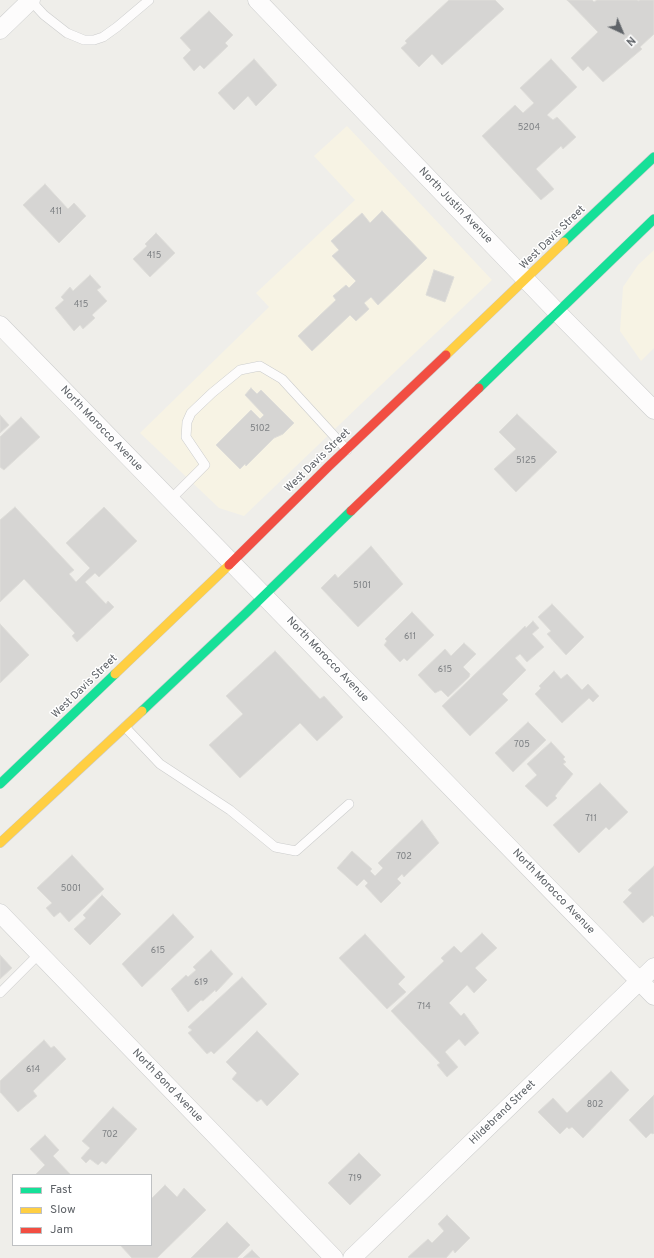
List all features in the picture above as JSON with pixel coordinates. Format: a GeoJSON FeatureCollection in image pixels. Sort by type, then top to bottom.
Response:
{"type":"FeatureCollection","features":[{"type":"Feature","properties":{"kind":"main road","name":"West Davis Street"},"geometry":{"type":"LineString","coordinates":[[0,784],[654,157]]}},
{"type":"Feature","properties":{"kind":"main road"},"geometry":{"type":"LineString","coordinates":[[0,843],[264,595],[654,219]]}},
{"type":"Feature","properties":{"kind":"street"},"geometry":{"type":"LineString","coordinates":[[0,30],[31,0]]}},
{"type":"Feature","properties":{"kind":"street","name":"North Justin Avenue"},"geometry":{"type":"LineString","coordinates":[[257,0],[526,280],[654,410]]}},
{"type":"Feature","properties":{"kind":"street","name":"North Morocco Avenue"},"geometry":{"type":"LineString","coordinates":[[0,325],[654,996]]}},
{"type":"Feature","properties":{"kind":"street","name":"North Bond Avenue"},"geometry":{"type":"LineString","coordinates":[[0,913],[334,1258]]}},
{"type":"Feature","properties":{"kind":"street","name":"Hildebrand Street"},"geometry":{"type":"LineString","coordinates":[[352,1258],[654,967]]}},
{"type":"Feature","properties":{"kind":"lane"},"geometry":{"type":"LineString","coordinates":[[31,0],[44,15],[67,33],[84,40],[94,40],[103,37],[117,27],[149,0]]}},
{"type":"Feature","properties":{"kind":"lane"},"geometry":{"type":"LineString","coordinates":[[170,500],[205,465],[186,437],[187,422],[191,414],[212,393],[240,370],[260,366],[282,379],[347,450]]}},
{"type":"Feature","properties":{"kind":"lane"},"geometry":{"type":"LineString","coordinates":[[125,726],[160,764],[230,810],[275,847],[296,852],[349,804]]}},
{"type":"Feature","properties":{"kind":"lane"},"geometry":{"type":"LineString","coordinates":[[0,993],[39,954]]}},
{"type":"Feature","properties":{"kind":"shaded area"},"geometry":{"type":"Polygon","coordinates":[[[347,126],[492,280],[244,516],[219,508],[140,433],[269,307],[256,293],[355,200],[314,156],[347,126]]]}},
{"type":"Feature","properties":{"kind":"shaded area"},"geometry":{"type":"Polygon","coordinates":[[[654,250],[654,348],[641,361],[620,331],[623,287],[638,265],[654,250]]]}},
{"type":"Feature","properties":{"kind":"building"},"geometry":{"type":"Polygon","coordinates":[[[449,0],[495,0],[504,9],[442,65],[432,54],[419,67],[401,48],[407,43],[405,41],[449,0]]]}},
{"type":"Feature","properties":{"kind":"building"},"geometry":{"type":"Polygon","coordinates":[[[567,0],[592,0],[594,2],[597,0],[654,0],[654,34],[640,47],[642,49],[603,82],[588,66],[583,71],[571,58],[598,32],[567,0]]]}},
{"type":"Feature","properties":{"kind":"building"},"geometry":{"type":"Polygon","coordinates":[[[209,11],[233,35],[225,43],[228,46],[204,69],[200,65],[194,71],[183,58],[191,50],[180,38],[209,11]]]}},
{"type":"Feature","properties":{"kind":"building"},"geometry":{"type":"Polygon","coordinates":[[[254,59],[277,85],[256,106],[248,96],[234,110],[218,93],[254,59]]]}},
{"type":"Feature","properties":{"kind":"building"},"geometry":{"type":"Polygon","coordinates":[[[551,59],[577,87],[547,115],[553,120],[557,117],[576,137],[563,149],[561,146],[536,169],[554,189],[541,200],[482,136],[515,105],[523,113],[534,103],[520,88],[551,59]]]}},
{"type":"Feature","properties":{"kind":"building"},"geometry":{"type":"Polygon","coordinates":[[[45,184],[68,209],[74,203],[86,216],[59,243],[23,205],[45,184]]]}},
{"type":"Feature","properties":{"kind":"building"},"geometry":{"type":"Polygon","coordinates":[[[382,211],[427,258],[378,305],[371,297],[364,303],[369,309],[356,321],[350,315],[312,351],[298,336],[336,300],[333,296],[346,285],[349,288],[356,281],[332,256],[339,250],[331,241],[362,213],[370,223],[382,211]]]}},
{"type":"Feature","properties":{"kind":"building"},"geometry":{"type":"Polygon","coordinates":[[[156,233],[175,253],[150,277],[133,259],[147,246],[145,244],[156,233]]]}},
{"type":"Feature","properties":{"kind":"building"},"geometry":{"type":"Polygon","coordinates":[[[434,270],[454,277],[445,302],[426,295],[434,270]]]}},
{"type":"Feature","properties":{"kind":"building"},"geometry":{"type":"Polygon","coordinates":[[[90,275],[101,287],[97,290],[107,301],[92,315],[95,318],[83,329],[80,325],[74,331],[55,308],[64,300],[61,297],[70,287],[73,291],[90,275]]]}},
{"type":"Feature","properties":{"kind":"building"},"geometry":{"type":"Polygon","coordinates":[[[251,388],[257,394],[261,390],[294,423],[283,434],[274,438],[246,466],[245,464],[240,469],[216,445],[251,410],[260,419],[264,415],[245,395],[251,388]]]}},
{"type":"Feature","properties":{"kind":"building"},"geometry":{"type":"Polygon","coordinates":[[[517,414],[557,452],[516,492],[494,469],[516,449],[499,432],[517,414]]]}},
{"type":"Feature","properties":{"kind":"building"},"geometry":{"type":"Polygon","coordinates":[[[0,415],[9,425],[0,433],[0,415]]]}},
{"type":"Feature","properties":{"kind":"building"},"geometry":{"type":"Polygon","coordinates":[[[21,417],[40,437],[4,470],[0,467],[0,437],[21,417]]]}},
{"type":"Feature","properties":{"kind":"building"},"geometry":{"type":"Polygon","coordinates":[[[15,507],[74,570],[69,574],[76,582],[90,568],[66,543],[104,507],[137,541],[99,577],[95,573],[85,582],[106,604],[108,601],[114,607],[77,642],[72,636],[75,633],[24,579],[0,602],[0,520],[15,507]]]}},
{"type":"Feature","properties":{"kind":"building"},"geometry":{"type":"Polygon","coordinates":[[[371,546],[403,584],[358,627],[321,588],[335,574],[338,578],[371,546]]]}},
{"type":"Feature","properties":{"kind":"building"},"geometry":{"type":"Polygon","coordinates":[[[552,604],[584,637],[566,655],[547,634],[551,631],[538,617],[552,604]]]}},
{"type":"Feature","properties":{"kind":"building"},"geometry":{"type":"Polygon","coordinates":[[[412,612],[434,635],[407,661],[404,658],[400,662],[384,645],[387,641],[385,639],[412,612]]]}},
{"type":"Feature","properties":{"kind":"building"},"geometry":{"type":"Polygon","coordinates":[[[533,621],[539,628],[532,634],[544,647],[527,662],[520,654],[515,658],[526,670],[502,694],[508,700],[470,736],[442,706],[525,626],[526,628],[533,621]]]}},
{"type":"Feature","properties":{"kind":"building"},"geometry":{"type":"Polygon","coordinates":[[[0,624],[29,655],[0,683],[0,624]]]}},
{"type":"Feature","properties":{"kind":"building"},"geometry":{"type":"Polygon","coordinates":[[[464,643],[476,654],[463,667],[470,674],[469,677],[448,697],[441,690],[435,693],[418,675],[445,649],[451,656],[464,643]]]}},
{"type":"Feature","properties":{"kind":"building"},"geometry":{"type":"Polygon","coordinates":[[[275,651],[320,699],[324,696],[343,717],[317,741],[300,723],[240,778],[209,745],[243,714],[226,696],[275,651]]]}},
{"type":"Feature","properties":{"kind":"building"},"geometry":{"type":"Polygon","coordinates":[[[554,671],[561,679],[567,674],[582,690],[588,684],[599,696],[593,702],[589,698],[562,723],[535,694],[541,688],[539,686],[554,671]]]}},
{"type":"Feature","properties":{"kind":"building"},"geometry":{"type":"Polygon","coordinates":[[[528,722],[546,740],[513,772],[495,753],[528,722]]]}},
{"type":"Feature","properties":{"kind":"building"},"geometry":{"type":"Polygon","coordinates":[[[551,742],[565,757],[563,759],[566,762],[563,764],[573,774],[555,796],[557,798],[547,807],[525,786],[537,775],[527,764],[551,742]]]}},
{"type":"Feature","properties":{"kind":"building"},"geometry":{"type":"Polygon","coordinates":[[[600,783],[628,812],[609,830],[606,827],[579,853],[553,825],[600,783]]]}},
{"type":"Feature","properties":{"kind":"building"},"geometry":{"type":"Polygon","coordinates":[[[422,820],[439,843],[404,877],[402,874],[397,879],[401,883],[381,903],[365,886],[368,883],[364,879],[357,886],[337,868],[352,851],[372,869],[370,871],[375,876],[383,868],[378,863],[422,820]]]}},
{"type":"Feature","properties":{"kind":"building"},"geometry":{"type":"Polygon","coordinates":[[[72,855],[104,889],[69,922],[60,912],[54,917],[46,908],[52,903],[37,888],[72,855]]]}},
{"type":"Feature","properties":{"kind":"building"},"geometry":{"type":"Polygon","coordinates":[[[654,866],[654,917],[652,915],[643,923],[623,902],[632,893],[628,890],[654,866]]]}},
{"type":"Feature","properties":{"kind":"building"},"geometry":{"type":"Polygon","coordinates":[[[102,895],[121,914],[90,945],[74,929],[86,918],[83,915],[102,895]]]}},
{"type":"Feature","properties":{"kind":"building"},"geometry":{"type":"Polygon","coordinates":[[[173,914],[194,937],[142,987],[122,964],[173,914]]]}},
{"type":"Feature","properties":{"kind":"building"},"geometry":{"type":"Polygon","coordinates":[[[482,933],[497,948],[475,968],[487,980],[474,993],[467,985],[449,1003],[461,1016],[464,1013],[479,1033],[465,1046],[459,1039],[445,1052],[458,1067],[447,1077],[437,1065],[440,1063],[391,1011],[444,961],[441,958],[454,946],[461,953],[482,933]]]}},
{"type":"Feature","properties":{"kind":"building"},"geometry":{"type":"Polygon","coordinates":[[[365,934],[405,977],[398,984],[406,992],[387,1009],[339,958],[365,934]]]}},
{"type":"Feature","properties":{"kind":"building"},"geometry":{"type":"Polygon","coordinates":[[[211,950],[233,974],[216,992],[215,990],[188,1012],[171,989],[186,975],[188,977],[196,970],[193,967],[211,950]]]}},
{"type":"Feature","properties":{"kind":"building"},"geometry":{"type":"Polygon","coordinates":[[[0,955],[12,968],[0,979],[0,955]]]}},
{"type":"Feature","properties":{"kind":"building"},"geometry":{"type":"Polygon","coordinates":[[[242,977],[267,1004],[214,1054],[211,1051],[207,1054],[188,1033],[192,1030],[188,1027],[242,977]]]}},
{"type":"Feature","properties":{"kind":"building"},"geometry":{"type":"Polygon","coordinates":[[[257,1031],[299,1074],[267,1106],[261,1099],[257,1102],[232,1079],[237,1073],[226,1062],[257,1031]]]}},
{"type":"Feature","properties":{"kind":"building"},"geometry":{"type":"Polygon","coordinates":[[[44,1040],[51,1048],[54,1046],[66,1059],[33,1091],[37,1096],[18,1112],[0,1092],[0,1081],[44,1040]]]}},
{"type":"Feature","properties":{"kind":"building"},"geometry":{"type":"Polygon","coordinates":[[[611,1071],[629,1090],[583,1138],[572,1127],[569,1129],[567,1127],[560,1134],[538,1112],[553,1098],[567,1113],[611,1071]]]}},
{"type":"Feature","properties":{"kind":"building"},"geometry":{"type":"Polygon","coordinates":[[[654,1095],[654,1133],[651,1133],[646,1138],[629,1120],[654,1095]]]}},
{"type":"Feature","properties":{"kind":"building"},"geometry":{"type":"Polygon","coordinates":[[[113,1107],[137,1129],[106,1164],[102,1161],[98,1165],[90,1159],[86,1163],[81,1158],[90,1148],[82,1141],[113,1107]]]}},
{"type":"Feature","properties":{"kind":"building"},"geometry":{"type":"Polygon","coordinates":[[[45,1135],[59,1150],[53,1156],[70,1174],[36,1174],[45,1165],[30,1149],[45,1135]]]}},
{"type":"Feature","properties":{"kind":"building"},"geometry":{"type":"Polygon","coordinates":[[[359,1153],[381,1175],[350,1205],[328,1183],[359,1153]]]}},
{"type":"Feature","properties":{"kind":"building"},"geometry":{"type":"Polygon","coordinates":[[[165,1185],[177,1197],[184,1188],[206,1210],[157,1258],[132,1258],[121,1246],[152,1246],[152,1198],[165,1185]]]}},
{"type":"Feature","properties":{"kind":"building"},"geometry":{"type":"Polygon","coordinates":[[[447,1215],[470,1238],[455,1253],[453,1250],[446,1258],[409,1258],[408,1257],[428,1239],[432,1243],[444,1231],[438,1224],[447,1215]]]}},
{"type":"Feature","properties":{"kind":"building"},"geometry":{"type":"Polygon","coordinates":[[[227,1222],[250,1245],[237,1258],[191,1258],[227,1222]]]}},
{"type":"Feature","properties":{"kind":"building"},"geometry":{"type":"Polygon","coordinates":[[[252,1250],[260,1258],[243,1258],[252,1250]]]}},
{"type":"Feature","properties":{"kind":"traffic: fast"},"geometry":{"type":"LineString","coordinates":[[564,242],[654,157]]}},
{"type":"Feature","properties":{"kind":"traffic: fast"},"geometry":{"type":"LineString","coordinates":[[479,388],[654,219]]}},
{"type":"Feature","properties":{"kind":"traffic: fast"},"geometry":{"type":"LineString","coordinates":[[142,711],[351,511]]}},
{"type":"Feature","properties":{"kind":"traffic: fast"},"geometry":{"type":"LineString","coordinates":[[0,784],[115,674]]}},
{"type":"Feature","properties":{"kind":"traffic: slow"},"geometry":{"type":"LineString","coordinates":[[446,355],[564,242]]}},
{"type":"Feature","properties":{"kind":"traffic: slow"},"geometry":{"type":"LineString","coordinates":[[115,674],[229,565]]}},
{"type":"Feature","properties":{"kind":"traffic: slow"},"geometry":{"type":"LineString","coordinates":[[0,843],[142,711]]}},
{"type":"Feature","properties":{"kind":"traffic: jam"},"geometry":{"type":"LineString","coordinates":[[229,565],[329,466],[446,355]]}},
{"type":"Feature","properties":{"kind":"traffic: jam"},"geometry":{"type":"LineString","coordinates":[[351,511],[479,388]]}}]}
